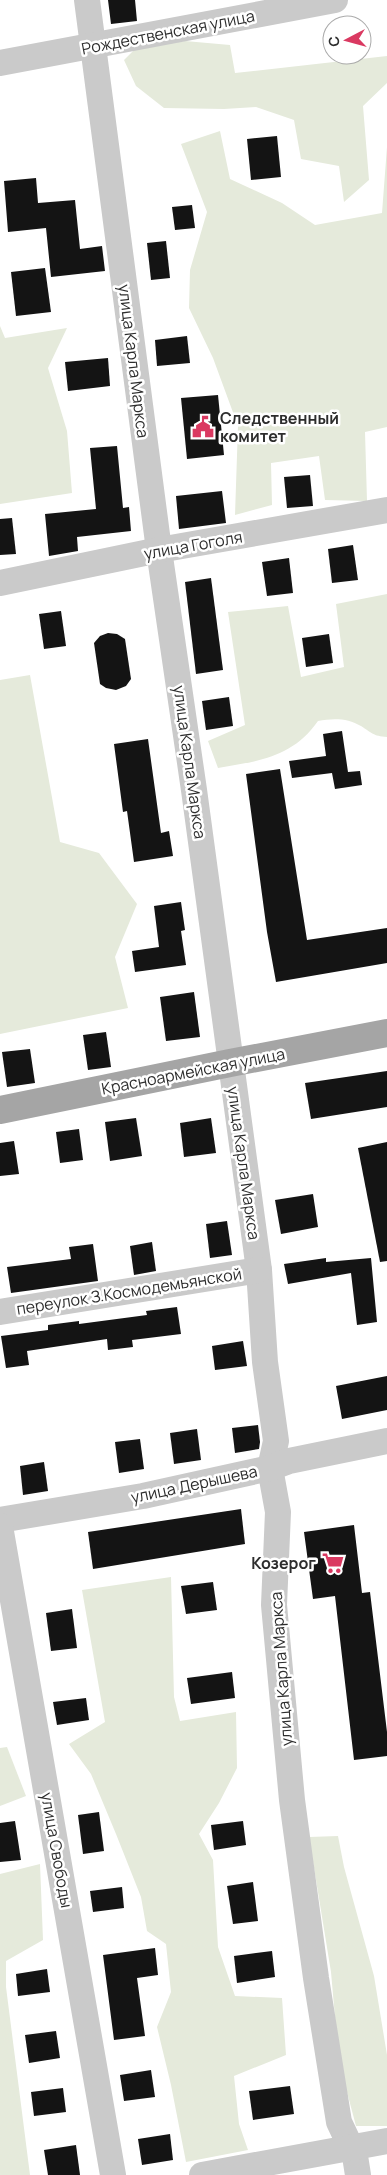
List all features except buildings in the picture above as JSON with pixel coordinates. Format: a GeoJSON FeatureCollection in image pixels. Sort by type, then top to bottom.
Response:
{"type":"FeatureCollection","features":[{"type":"Feature","properties":{"kind":"main road","name":"Красноармейская улица"},"geometry":{"type":"LineString","coordinates":[[0,1110],[230,1063],[387,1034]]}},
{"type":"Feature","properties":{"kind":"street","name":"улица Карла Маркса"},"geometry":{"type":"LineString","coordinates":[[87,0],[159,550],[194,790],[258,1270],[265,1362],[276,1441],[270,1468],[278,1512],[274,1605],[292,1800],[316,1978],[339,2122],[356,2156],[358,2175]]}},
{"type":"Feature","properties":{"kind":"street","name":"Рождественская улица"},"geometry":{"type":"LineString","coordinates":[[0,63],[335,0]]}},
{"type":"Feature","properties":{"kind":"street","name":"улица Гоголя"},"geometry":{"type":"LineString","coordinates":[[0,583],[159,550],[387,510]]}},
{"type":"Feature","properties":{"kind":"street","name":"переулок З.Космодемьянской"},"geometry":{"type":"LineString","coordinates":[[0,1312],[258,1270]]}},
{"type":"Feature","properties":{"kind":"street","name":"улица Дерышева"},"geometry":{"type":"LineString","coordinates":[[0,1520],[57,1512],[143,1496],[270,1468],[289,1461],[387,1441]]}},
{"type":"Feature","properties":{"kind":"street","name":"улица Свободы"},"geometry":{"type":"LineString","coordinates":[[0,1526],[113,2175]]}},
{"type":"Feature","properties":{"kind":"street"},"geometry":{"type":"LineString","coordinates":[[202,2175],[387,2140]]}},
{"type":"Feature","properties":{"kind":"shaded area"},"geometry":{"type":"Polygon","coordinates":[[[185,41],[230,45],[235,73],[322,63],[322,65],[372,65],[372,58],[387,56],[387,83],[363,106],[369,180],[344,202],[339,166],[301,159],[294,120],[256,107],[224,109],[164,108],[136,86],[124,60],[136,48],[185,41]]]}},
{"type":"Feature","properties":{"kind":"shaded area"},"geometry":{"type":"Polygon","coordinates":[[[220,131],[230,179],[282,203],[315,225],[382,213],[387,147],[387,427],[365,432],[367,501],[325,500],[319,456],[271,463],[272,505],[235,515],[238,426],[213,358],[189,308],[190,270],[207,212],[181,144],[220,131]]]}},
{"type":"Feature","properties":{"kind":"shaded area"},"geometry":{"type":"Polygon","coordinates":[[[0,326],[5,338],[67,328],[48,368],[67,431],[72,493],[0,504],[0,326]]]}},
{"type":"Feature","properties":{"kind":"shaded area"},"geometry":{"type":"Polygon","coordinates":[[[387,594],[387,737],[376,735],[356,723],[346,720],[318,721],[297,743],[273,756],[218,768],[208,741],[245,725],[228,612],[288,606],[301,677],[344,667],[336,604],[387,594]]]}},
{"type":"Feature","properties":{"kind":"shaded area"},"geometry":{"type":"Polygon","coordinates":[[[30,675],[60,842],[99,853],[137,904],[115,957],[128,1008],[0,1034],[0,680],[30,675]]]}},
{"type":"Feature","properties":{"kind":"shaded area"},"geometry":{"type":"Polygon","coordinates":[[[171,1577],[174,1697],[180,1721],[236,1712],[237,1768],[219,1803],[199,1834],[213,1860],[218,1947],[235,1996],[282,1998],[286,2055],[234,2076],[239,2124],[248,2150],[186,2162],[171,2085],[157,2027],[171,1992],[166,1944],[147,1931],[141,1897],[91,1774],[69,1744],[105,1722],[82,1590],[171,1577]]]}},
{"type":"Feature","properties":{"kind":"shaded area"},"geometry":{"type":"Polygon","coordinates":[[[7,1747],[26,1796],[0,1806],[0,1748],[7,1747]]]}},
{"type":"Feature","properties":{"kind":"shaded area"},"geometry":{"type":"Polygon","coordinates":[[[338,1836],[344,1867],[374,1976],[387,2055],[387,2126],[356,2126],[339,2062],[331,1972],[309,1837],[338,1836]]]}},
{"type":"Feature","properties":{"kind":"shaded area"},"geometry":{"type":"Polygon","coordinates":[[[40,1864],[43,1940],[6,1961],[6,1987],[30,2175],[0,2175],[0,1874],[40,1864]]]}},
{"type":"Feature","properties":{"kind":"place","name":"Следственный комитет"},"geometry":{"type":"Point","coordinates":[203,427]}},
{"type":"Feature","properties":{"kind":"place","name":"Козерог"},"geometry":{"type":"Point","coordinates":[333,1563]}}]}
